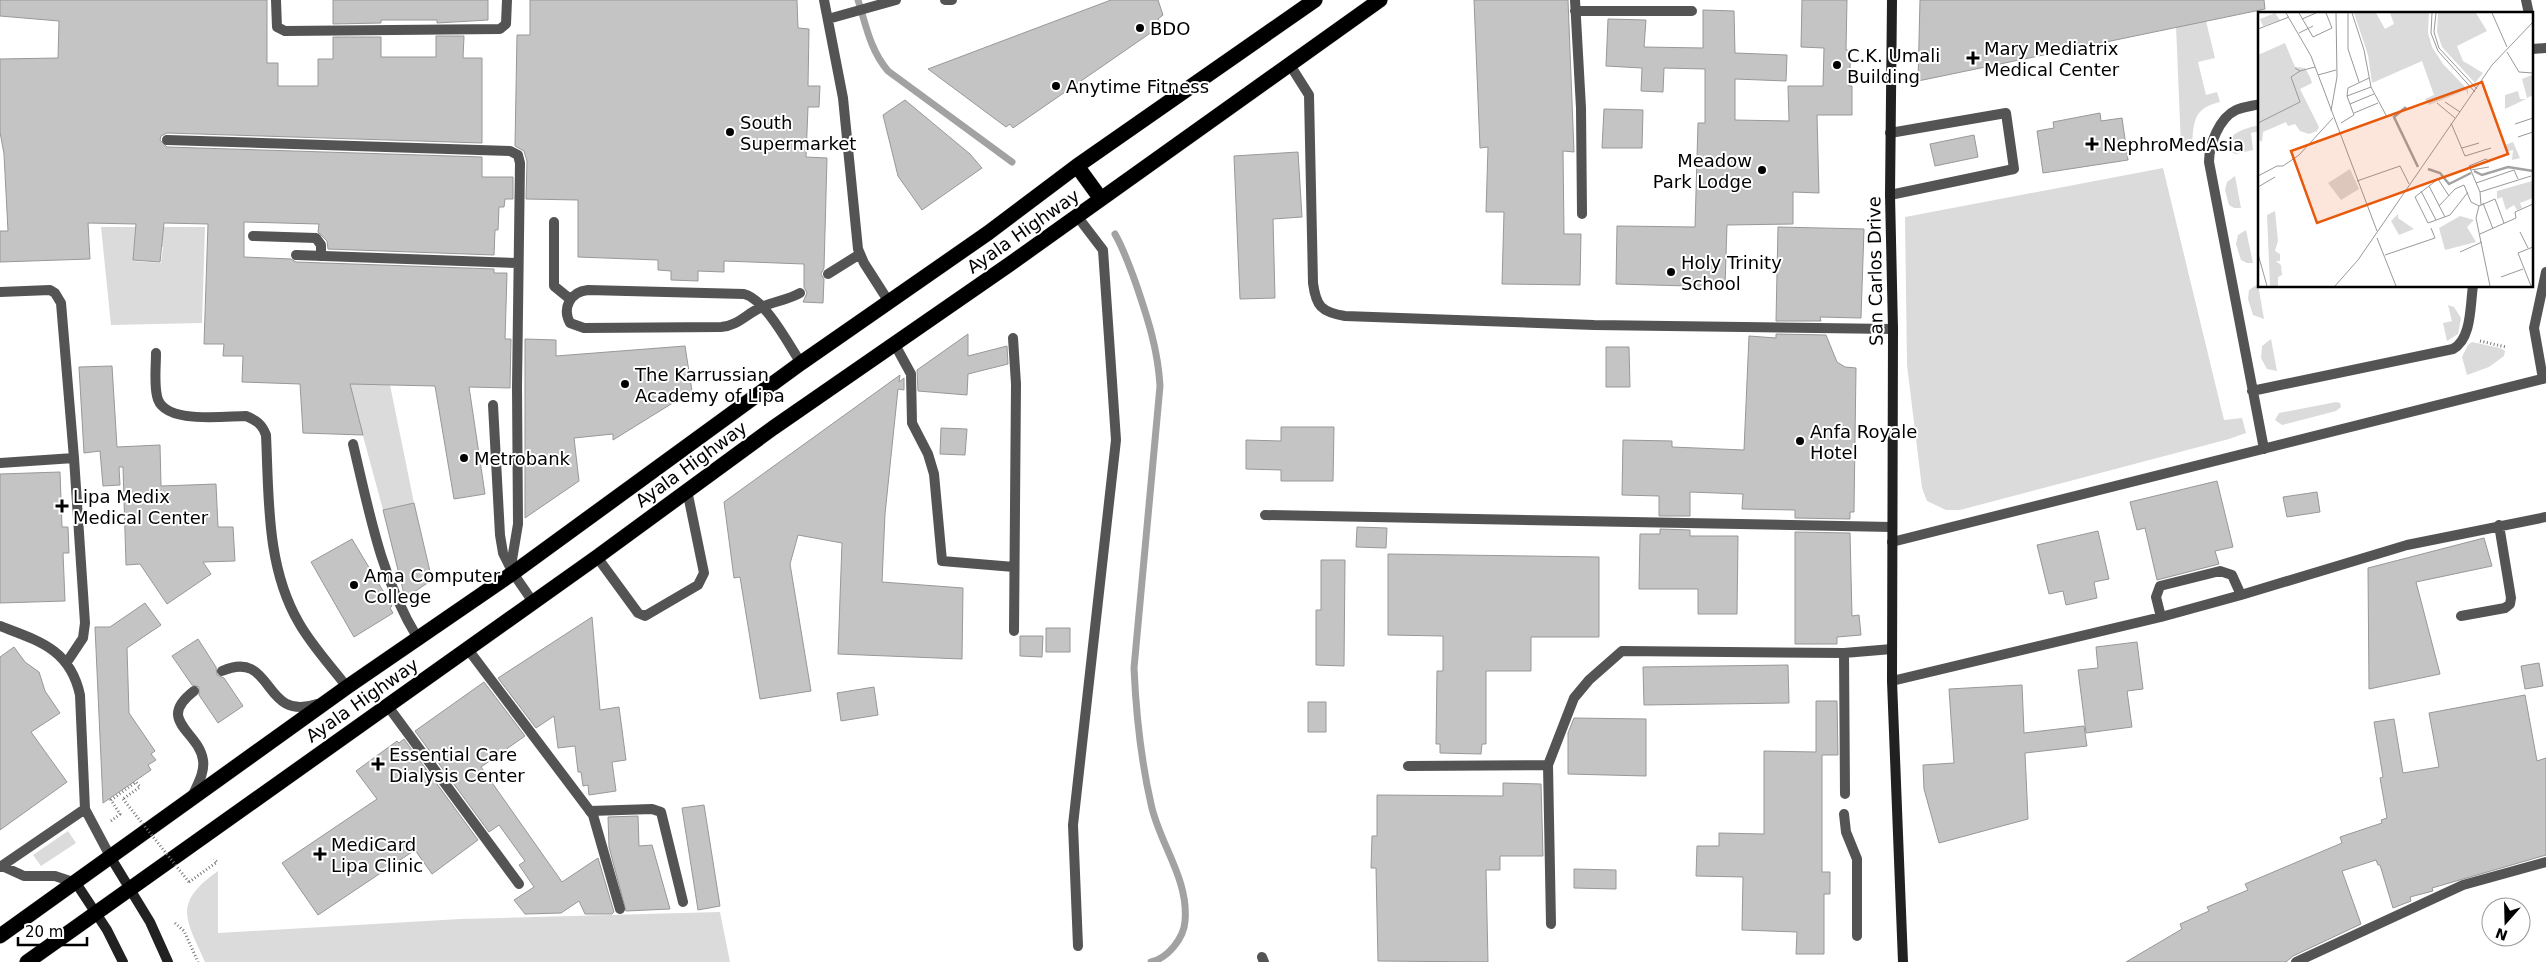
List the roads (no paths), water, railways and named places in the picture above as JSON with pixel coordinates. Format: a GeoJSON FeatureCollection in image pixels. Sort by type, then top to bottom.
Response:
{"type":"FeatureCollection","features":[{"type":"Feature","properties":{"kind":"highway","name":"Ayala Highway"},"geometry":{"type":"LineString","coordinates":[[0,936],[417,637],[512,572],[801,363],[988,233],[1077,166],[1315,0]]}},
{"type":"Feature","properties":{"kind":"highway","name":"Ayala Highway"},"geometry":{"type":"LineString","coordinates":[[27,962],[97,914],[894,343],[1077,216],[1380,0]]}},
{"type":"Feature","properties":{"kind":"highway"},"geometry":{"type":"LineString","coordinates":[[1077,166],[1101,199]]}},
{"type":"Feature","properties":{"kind":"street"},"geometry":{"type":"LineString","coordinates":[[276,0],[277,27],[285,31],[500,29],[506,24],[508,0]]}},
{"type":"Feature","properties":{"kind":"street"},"geometry":{"type":"LineString","coordinates":[[824,0],[843,98],[860,254],[889,302]]}},
{"type":"Feature","properties":{"kind":"street"},"geometry":{"type":"LineString","coordinates":[[828,19],[896,0]]}},
{"type":"Feature","properties":{"kind":"street"},"geometry":{"type":"LineString","coordinates":[[945,0],[952,0]]}},
{"type":"Feature","properties":{"kind":"street"},"geometry":{"type":"LineString","coordinates":[[1574,0],[1580,108],[1582,214]]}},
{"type":"Feature","properties":{"kind":"street","name":"San Carlos Drive"},"geometry":{"type":"LineString","coordinates":[[1892,0],[1890,133],[1892,681],[1903,962]]}},
{"type":"Feature","properties":{"kind":"street"},"geometry":{"type":"LineString","coordinates":[[1574,11],[1692,11]]}},
{"type":"Feature","properties":{"kind":"street"},"geometry":{"type":"LineString","coordinates":[[1290,65],[1309,95],[1313,283],[1316,300],[1328,313],[1345,316],[1594,325],[1892,329]]}},
{"type":"Feature","properties":{"kind":"street"},"geometry":{"type":"LineString","coordinates":[[2258,104],[2235,110],[2226,117],[2214,138],[2209,157],[2264,449]]}},
{"type":"Feature","properties":{"kind":"street"},"geometry":{"type":"LineString","coordinates":[[1890,133],[2006,114],[2014,169],[1890,194]]}},
{"type":"Feature","properties":{"kind":"street"},"geometry":{"type":"LineString","coordinates":[[167,140],[510,151],[518,155],[520,162],[518,524],[511,560],[512,572]]}},
{"type":"Feature","properties":{"kind":"street"},"geometry":{"type":"LineString","coordinates":[[1077,216],[1103,250],[1116,440],[1073,824],[1078,946]]}},
{"type":"Feature","properties":{"kind":"street"},"geometry":{"type":"LineString","coordinates":[[554,222],[554,286],[570,299]]}},
{"type":"Feature","properties":{"kind":"street"},"geometry":{"type":"LineString","coordinates":[[253,236],[316,238],[321,245],[321,256]]}},
{"type":"Feature","properties":{"kind":"street"},"geometry":{"type":"LineString","coordinates":[[828,274],[860,254]]}},
{"type":"Feature","properties":{"kind":"street"},"geometry":{"type":"LineString","coordinates":[[296,255],[518,263]]}},
{"type":"Feature","properties":{"kind":"street"},"geometry":{"type":"LineString","coordinates":[[1892,542],[2544,378],[2534,328],[2546,272]]}},
{"type":"Feature","properties":{"kind":"street"},"geometry":{"type":"LineString","coordinates":[[2252,391],[2449,350],[2458,346],[2464,337],[2473,288]]}},
{"type":"Feature","properties":{"kind":"street"},"geometry":{"type":"LineString","coordinates":[[0,292],[44,289],[55,292],[59,297],[74,458],[85,623],[83,638],[67,662]]}},
{"type":"Feature","properties":{"kind":"street"},"geometry":{"type":"LineString","coordinates":[[800,293],[762,306],[732,326],[584,328],[570,323],[567,317],[570,299],[576,294],[588,290],[739,292],[752,296],[762,306],[801,363]]}},
{"type":"Feature","properties":{"kind":"street"},"geometry":{"type":"LineString","coordinates":[[1013,338],[1016,384],[1014,630]]}},
{"type":"Feature","properties":{"kind":"street"},"geometry":{"type":"LineString","coordinates":[[894,343],[911,374],[910,416],[916,433],[928,454],[934,474],[942,561],[1014,567]]}},
{"type":"Feature","properties":{"kind":"street"},"geometry":{"type":"LineString","coordinates":[[156,353],[157,397],[164,409],[178,416],[246,416],[256,420],[263,427],[266,435],[273,543],[286,592],[298,622],[347,687]]}},
{"type":"Feature","properties":{"kind":"street"},"geometry":{"type":"LineString","coordinates":[[493,405],[500,536],[503,553],[512,572],[533,602]]}},
{"type":"Feature","properties":{"kind":"street"},"geometry":{"type":"LineString","coordinates":[[353,444],[381,558],[398,605],[417,637]]}},
{"type":"Feature","properties":{"kind":"street"},"geometry":{"type":"LineString","coordinates":[[0,463],[74,458]]}},
{"type":"Feature","properties":{"kind":"street"},"geometry":{"type":"LineString","coordinates":[[597,557],[638,613],[646,616],[698,585],[704,573],[688,490]]}},
{"type":"Feature","properties":{"kind":"street"},"geometry":{"type":"LineString","coordinates":[[1265,515],[1892,527]]}},
{"type":"Feature","properties":{"kind":"street"},"geometry":{"type":"LineString","coordinates":[[1892,681],[2242,596],[2407,545],[2546,516]]}},
{"type":"Feature","properties":{"kind":"street"},"geometry":{"type":"LineString","coordinates":[[2461,616],[2505,608],[2510,604],[2511,598],[2500,525]]}},
{"type":"Feature","properties":{"kind":"street"},"geometry":{"type":"LineString","coordinates":[[2161,617],[2156,597],[2160,586],[2220,571],[2232,575],[2242,596]]}},
{"type":"Feature","properties":{"kind":"street"},"geometry":{"type":"LineString","coordinates":[[0,626],[45,644],[67,662],[80,695],[85,809],[110,858],[150,922],[168,962]]}},
{"type":"Feature","properties":{"kind":"street"},"geometry":{"type":"LineString","coordinates":[[467,648],[578,799],[590,811],[595,820],[620,909]]}},
{"type":"Feature","properties":{"kind":"street"},"geometry":{"type":"LineString","coordinates":[[1551,924],[1548,765],[1574,698],[1589,680],[1622,651],[1844,653],[1892,649]]}},
{"type":"Feature","properties":{"kind":"street"},"geometry":{"type":"LineString","coordinates":[[1844,653],[1845,794]]}},
{"type":"Feature","properties":{"kind":"street"},"geometry":{"type":"LineString","coordinates":[[222,671],[242,666],[254,670],[264,678],[279,701],[290,707],[300,709],[330,700]]}},
{"type":"Feature","properties":{"kind":"street"},"geometry":{"type":"LineString","coordinates":[[191,799],[202,775],[203,758],[182,725],[178,711],[182,702],[194,691]]}},
{"type":"Feature","properties":{"kind":"street"},"geometry":{"type":"LineString","coordinates":[[388,705],[519,884]]}},
{"type":"Feature","properties":{"kind":"street"},"geometry":{"type":"LineString","coordinates":[[1408,766],[1548,765]]}},
{"type":"Feature","properties":{"kind":"street"},"geometry":{"type":"LineString","coordinates":[[1,867],[85,809]]}},
{"type":"Feature","properties":{"kind":"street"},"geometry":{"type":"LineString","coordinates":[[590,811],[652,809],[660,812],[684,902]]}},
{"type":"Feature","properties":{"kind":"street"},"geometry":{"type":"LineString","coordinates":[[1844,814],[1846,832],[1857,859],[1857,936]]}},
{"type":"Feature","properties":{"kind":"street"},"geometry":{"type":"LineString","coordinates":[[2296,962],[2463,885],[2546,862]]}},
{"type":"Feature","properties":{"kind":"street"},"geometry":{"type":"LineString","coordinates":[[1,867],[24,876],[55,876],[76,883],[97,914],[123,962]]}},
{"type":"Feature","properties":{"kind":"waterway"},"geometry":{"type":"LineString","coordinates":[[858,0],[873,46],[888,71],[1012,162]]}},
{"type":"Feature","properties":{"kind":"waterway"},"geometry":{"type":"LineString","coordinates":[[1115,234],[1129,265],[1148,322],[1155,347],[1160,386],[1134,668],[1136,702],[1147,787],[1155,819],[1182,890],[1185,921],[1182,934],[1174,946],[1169,952],[1151,962]]}},
{"type":"Feature","properties":{"kind":"place","name":"BDO"},"geometry":{"type":"Point","coordinates":[1140,28]}},
{"type":"Feature","properties":{"kind":"place","name":"Mary Mediatrix Medical Center"},"geometry":{"type":"Point","coordinates":[1973,58]}},
{"type":"Feature","properties":{"kind":"place","name":"C.K. Umali Building"},"geometry":{"type":"Point","coordinates":[1837,65]}},
{"type":"Feature","properties":{"kind":"place","name":"Anytime Fitness"},"geometry":{"type":"Point","coordinates":[1056,86]}},
{"type":"Feature","properties":{"kind":"place","name":"South Supermarket"},"geometry":{"type":"Point","coordinates":[730,132]}},
{"type":"Feature","properties":{"kind":"place","name":"NephroMedAsia"},"geometry":{"type":"Point","coordinates":[2092,144]}},
{"type":"Feature","properties":{"kind":"place","name":"Meadow Park Lodge"},"geometry":{"type":"Point","coordinates":[1762,170]}},
{"type":"Feature","properties":{"kind":"place","name":"Holy Trinity School"},"geometry":{"type":"Point","coordinates":[1671,272]}},
{"type":"Feature","properties":{"kind":"place","name":"The Karrussian Academy of Lipa"},"geometry":{"type":"Point","coordinates":[625,384]}},
{"type":"Feature","properties":{"kind":"place","name":"Anfa Royale Hotel"},"geometry":{"type":"Point","coordinates":[1800,441]}},
{"type":"Feature","properties":{"kind":"place","name":"Metrobank"},"geometry":{"type":"Point","coordinates":[464,458]}},
{"type":"Feature","properties":{"kind":"place","name":"Lipa Medix Medical Center"},"geometry":{"type":"Point","coordinates":[62,506]}},
{"type":"Feature","properties":{"kind":"place","name":"Ama Computer College"},"geometry":{"type":"Point","coordinates":[354,585]}},
{"type":"Feature","properties":{"kind":"place","name":"Essential Care Dialysis Center"},"geometry":{"type":"Point","coordinates":[378,764]}},
{"type":"Feature","properties":{"kind":"place","name":"MediCard Lipa Clinic"},"geometry":{"type":"Point","coordinates":[320,854]}}]}
